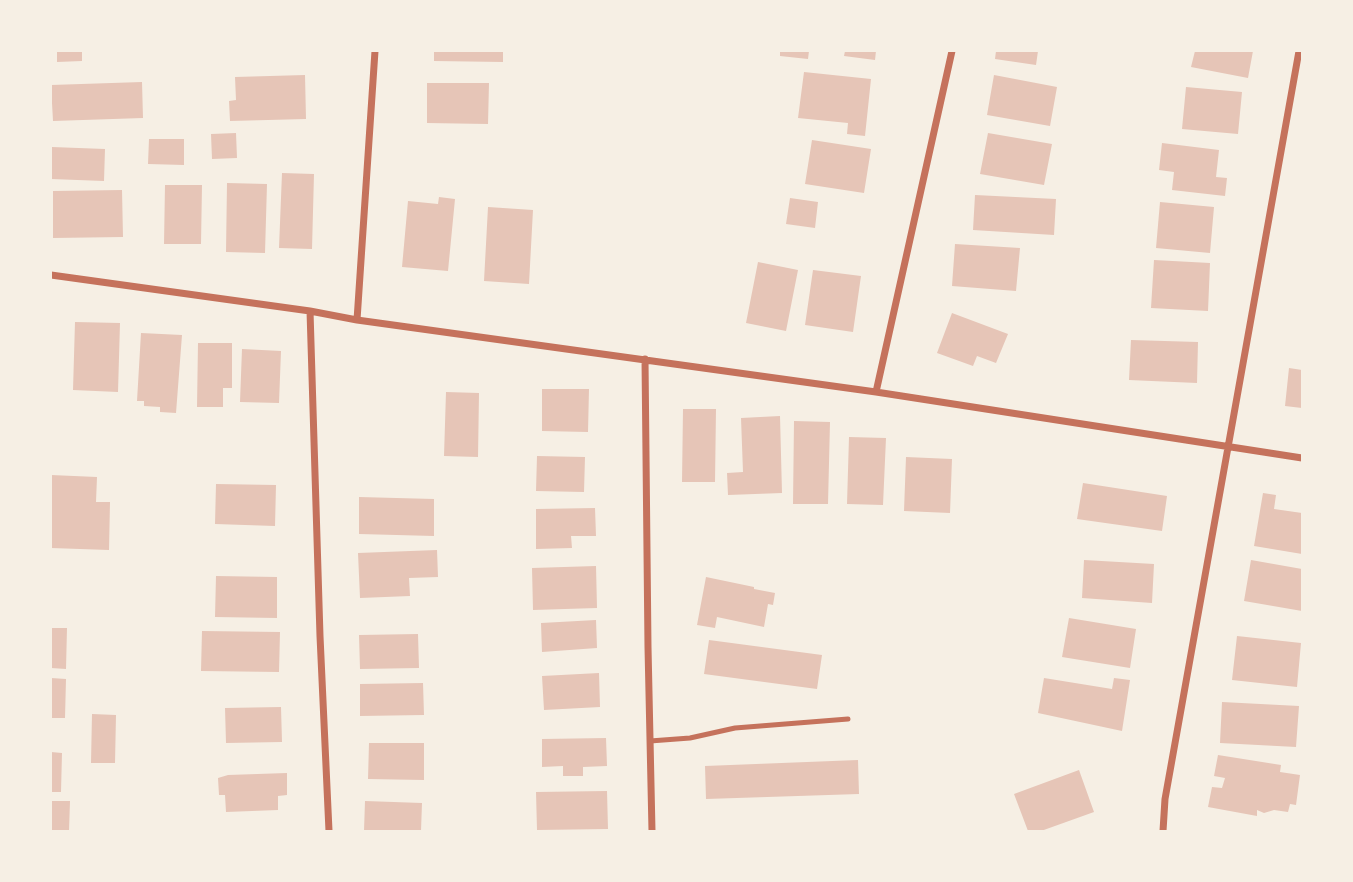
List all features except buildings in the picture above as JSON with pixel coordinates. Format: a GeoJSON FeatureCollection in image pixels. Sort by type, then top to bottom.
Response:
{"type":"FeatureCollection","features":[{"type":"Feature","properties":{"kind":"street"},"geometry":{"type":"LineString","coordinates":[[357,320],[375,51]]}},
{"type":"Feature","properties":{"kind":"street"},"geometry":{"type":"LineString","coordinates":[[876,392],[952,51]]}},
{"type":"Feature","properties":{"kind":"street"},"geometry":{"type":"LineString","coordinates":[[1163,831],[1165,799],[1299,51]]}},
{"type":"Feature","properties":{"kind":"street"},"geometry":{"type":"LineString","coordinates":[[51,275],[876,392],[1302,458]]}},
{"type":"Feature","properties":{"kind":"street"},"geometry":{"type":"LineString","coordinates":[[310,312],[319,622],[329,831]]}},
{"type":"Feature","properties":{"kind":"street"},"geometry":{"type":"LineString","coordinates":[[645,359],[652,831]]}},
{"type":"Feature","properties":{"kind":"lane"},"geometry":{"type":"LineString","coordinates":[[650,741],[690,738],[735,728],[848,719]]}}]}
